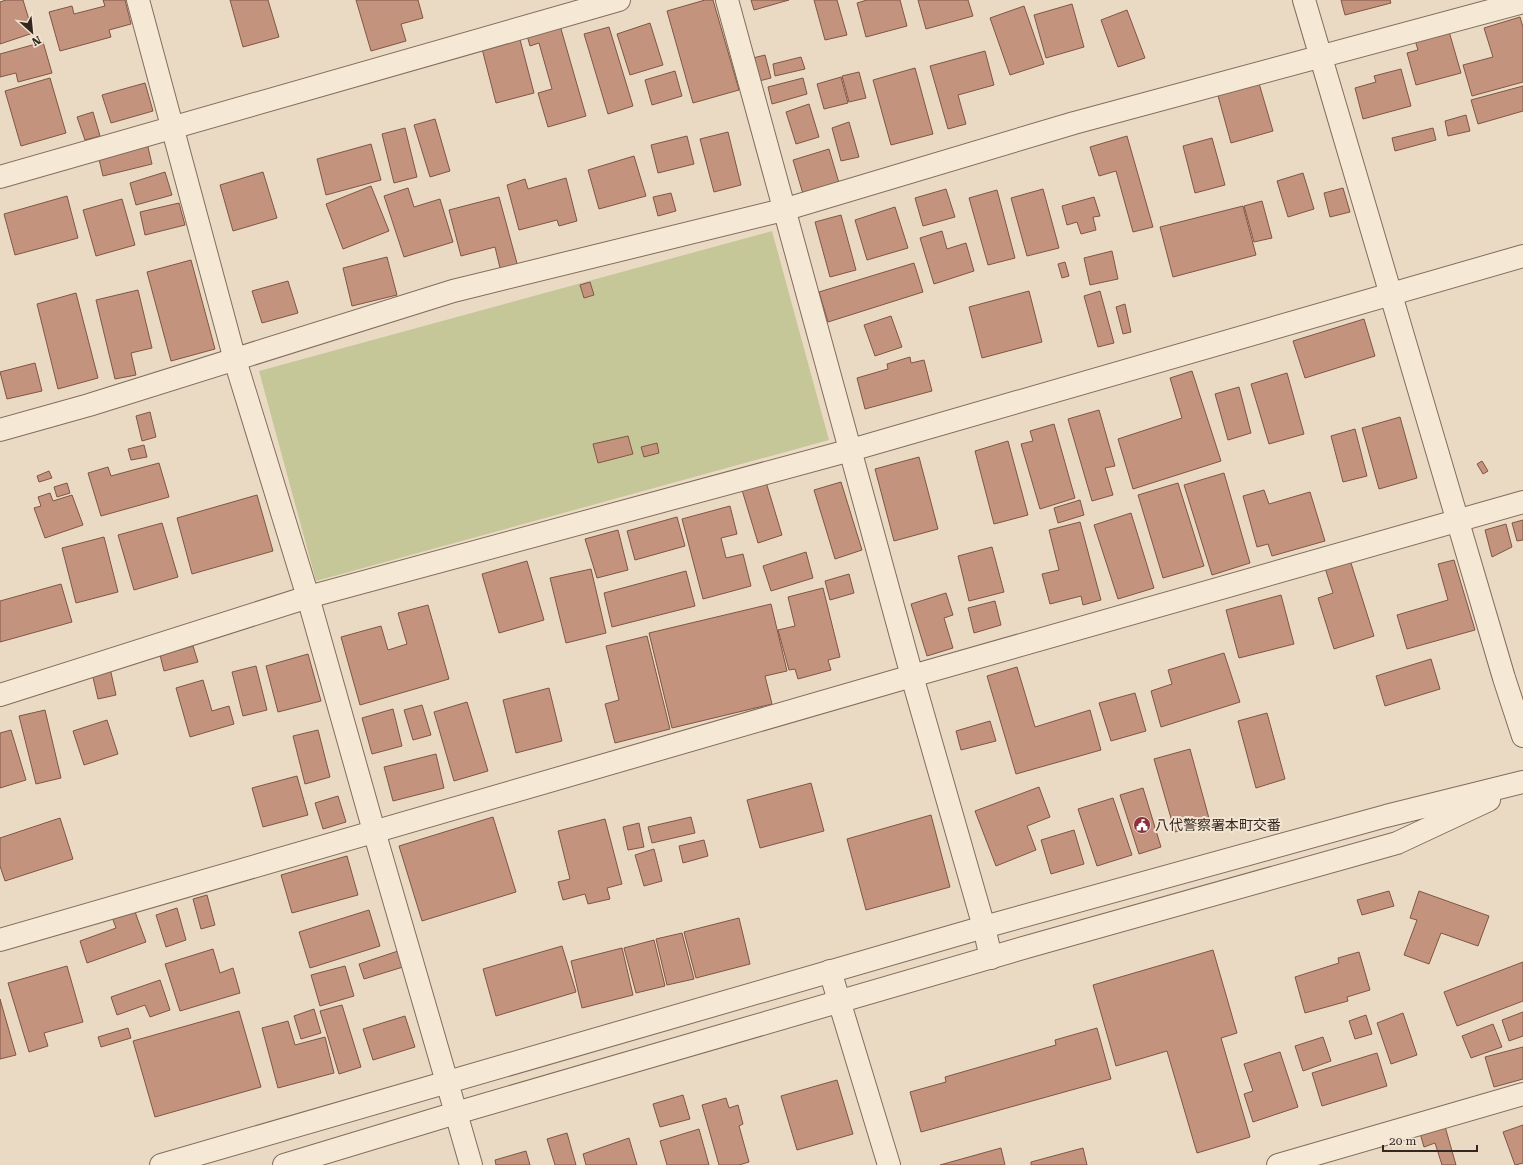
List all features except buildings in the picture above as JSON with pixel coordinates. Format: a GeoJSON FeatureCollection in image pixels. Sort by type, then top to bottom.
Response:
{"type":"FeatureCollection","features":[{"type":"Feature","properties":{"kind":"street"},"geometry":{"type":"LineString","coordinates":[[138,0],[174,128],[235,360],[308,597],[471,1165]]}},
{"type":"Feature","properties":{"kind":"street"},"geometry":{"type":"LineString","coordinates":[[0,177],[619,0]]}},
{"type":"Feature","properties":{"kind":"street"},"geometry":{"type":"LineString","coordinates":[[727,0],[783,210],[851,450],[912,676],[984,927],[991,958]]}},
{"type":"Feature","properties":{"kind":"street"},"geometry":{"type":"LineString","coordinates":[[1304,0],[1457,522],[1523,736]]}},
{"type":"Feature","properties":{"kind":"street"},"geometry":{"type":"LineString","coordinates":[[0,430],[89,405],[453,291],[783,210],[1074,124],[1523,2]]}},
{"type":"Feature","properties":{"kind":"street"},"geometry":{"type":"LineString","coordinates":[[0,695],[308,597],[851,450],[1523,256]]}},
{"type":"Feature","properties":{"kind":"street"},"geometry":{"type":"LineString","coordinates":[[0,940],[912,676],[1523,502]]}},
{"type":"Feature","properties":{"kind":"street"},"geometry":{"type":"LineString","coordinates":[[161,1165],[984,927],[1386,816],[1523,783]]}},
{"type":"Feature","properties":{"kind":"street"},"geometry":{"type":"LineString","coordinates":[[284,1165],[456,1113],[991,958],[1397,843],[1523,783]]}},
{"type":"Feature","properties":{"kind":"street"},"geometry":{"type":"LineString","coordinates":[[830,971],[889,1165]]}},
{"type":"Feature","properties":{"kind":"street"},"geometry":{"type":"LineString","coordinates":[[1278,1165],[1523,1094]]}},
{"type":"Feature","properties":{"kind":"green space"},"geometry":{"type":"Polygon","coordinates":[[[772,231],[829,440],[316,581],[259,371],[772,231]]]}},
{"type":"Feature","properties":{"kind":"place","name":"八代警察署本町交番"},"geometry":{"type":"Point","coordinates":[1142,825]}}]}
